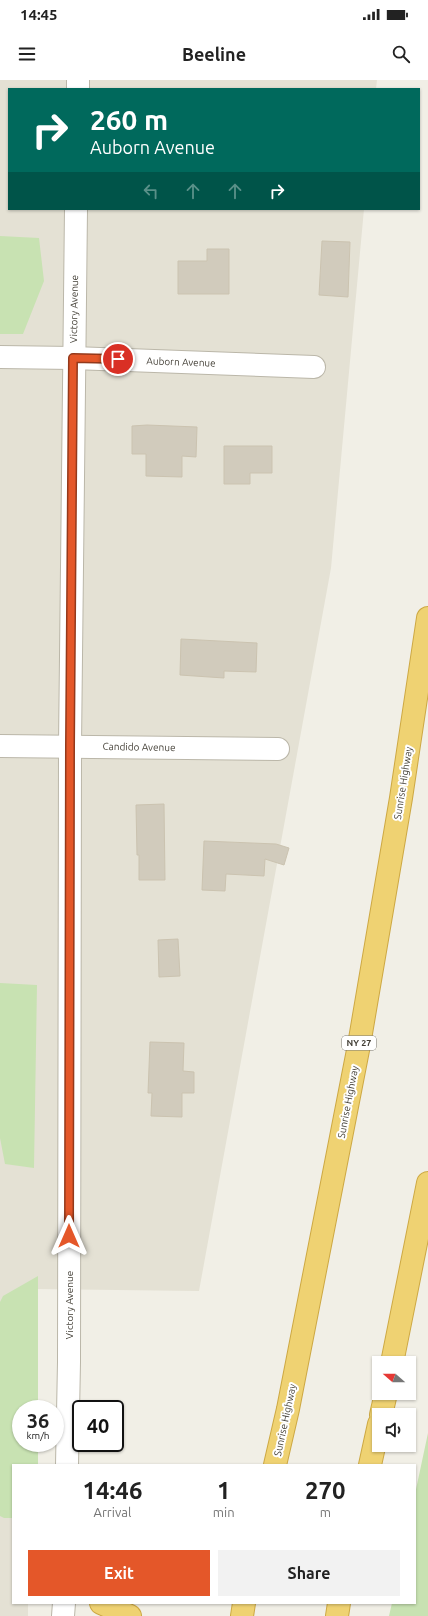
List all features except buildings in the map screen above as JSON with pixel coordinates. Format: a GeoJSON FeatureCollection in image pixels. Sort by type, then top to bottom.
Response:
{"type":"FeatureCollection","features":[{"type":"Feature","properties":{"kind":"highway","name":"Sunrise Highway"},"geometry":{"type":"LineString","coordinates":[[275,1464],[359,1045],[401,798],[428,618]]}},
{"type":"Feature","properties":{"kind":"highway"},"geometry":{"type":"LineString","coordinates":[[393,1356],[428,1183]]}},
{"type":"Feature","properties":{"kind":"highway"},"geometry":{"type":"LineString","coordinates":[[370,1464],[373,1452]]}},
{"type":"Feature","properties":{"kind":"highway"},"geometry":{"type":"LineString","coordinates":[[103,1604],[130,1616]]}},
{"type":"Feature","properties":{"kind":"highway"},"geometry":{"type":"LineString","coordinates":[[242,1616],[244,1604]]}},
{"type":"Feature","properties":{"kind":"highway"},"geometry":{"type":"LineString","coordinates":[[336,1616],[340,1604]]}},
{"type":"Feature","properties":{"kind":"street","name":"Victory Avenue"},"geometry":{"type":"LineString","coordinates":[[67,1464],[69,1362],[70,746],[73,358],[76,210]]}},
{"type":"Feature","properties":{"kind":"street","name":"Auborn Avenue"},"geometry":{"type":"LineString","coordinates":[[0,357],[73,358],[314,367]]}},
{"type":"Feature","properties":{"kind":"street","name":"Candido Avenue"},"geometry":{"type":"LineString","coordinates":[[0,746],[278,749]]}},
{"type":"Feature","properties":{"kind":"street"},"geometry":{"type":"LineString","coordinates":[[63,1616],[64,1604]]}},
{"type":"Feature","properties":{"kind":"shaded area"},"geometry":{"type":"Polygon","coordinates":[[[0,80],[377,80],[376,88],[8,88],[8,210],[364,210],[331,568],[199,1291],[34,1289],[22,1400],[12,1400],[12,1452],[18,1452],[13,1464],[12,1464],[12,1604],[28,1604],[28,1616],[0,1616],[0,80]]]}},
{"type":"Feature","properties":{"kind":"green space"},"geometry":{"type":"Polygon","coordinates":[[[0,236],[39,238],[44,281],[23,334],[0,334],[0,236]]]}},
{"type":"Feature","properties":{"kind":"green space"},"geometry":{"type":"Polygon","coordinates":[[[0,983],[37,985],[34,1168],[5,1164],[0,1138],[0,983]]]}},
{"type":"Feature","properties":{"kind":"green space"},"geometry":{"type":"Polygon","coordinates":[[[38,1276],[38,1400],[12,1400],[12,1452],[38,1452],[38,1464],[12,1464],[12,1518],[4,1518],[0,1516],[0,1302],[3,1296],[38,1276]]]}},
{"type":"Feature","properties":{"kind":"green space"},"geometry":{"type":"Polygon","coordinates":[[[428,1433],[428,1616],[389,1616],[392,1604],[416,1604],[416,1489],[428,1433]]]}},
{"type":"Feature","properties":{"kind":"route"},"geometry":{"type":"LineString","coordinates":[[69,1236],[70,746],[73,358],[118,359]]}}]}
